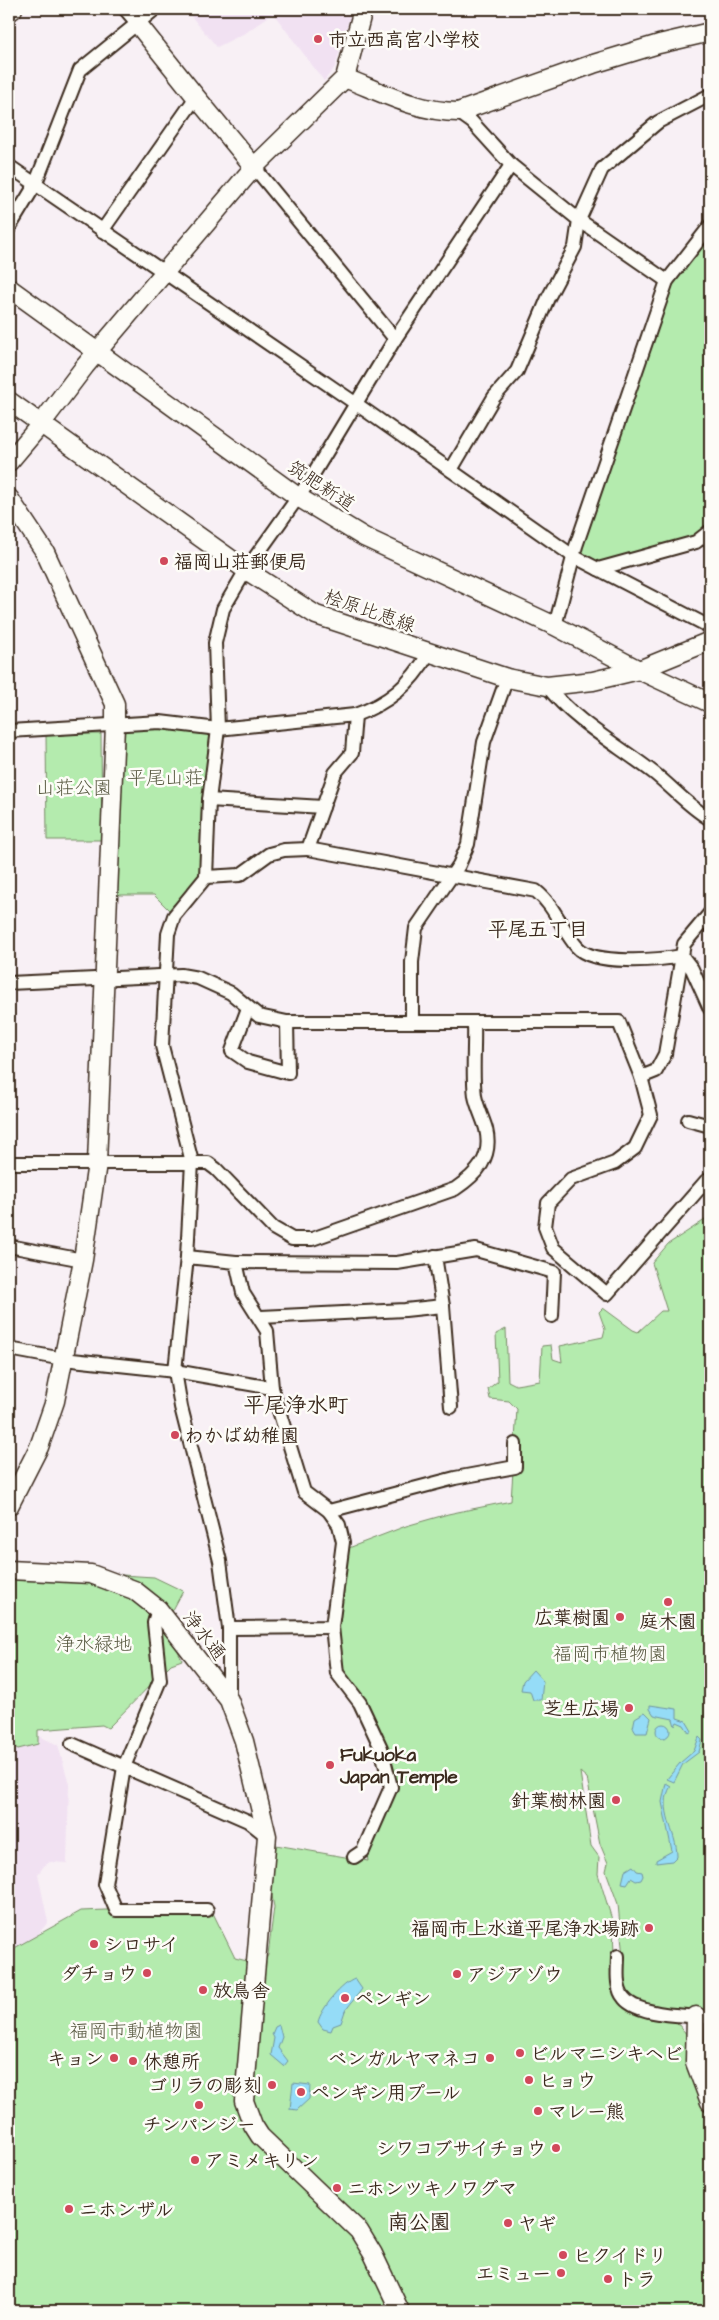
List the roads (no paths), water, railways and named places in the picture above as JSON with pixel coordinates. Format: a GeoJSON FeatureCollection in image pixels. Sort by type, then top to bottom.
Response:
{"type":"FeatureCollection","features":[{"type":"Feature","properties":{"kind":"street"},"geometry":{"type":"LineString","coordinates":[[9,12],[13,9]]}},
{"type":"Feature","properties":{"kind":"street"},"geometry":{"type":"LineString","coordinates":[[125,9],[395,339]]}},
{"type":"Feature","properties":{"kind":"street"},"geometry":{"type":"LineString","coordinates":[[9,228],[35,184],[80,70],[154,9]]}},
{"type":"Feature","properties":{"kind":"street"},"geometry":{"type":"LineString","coordinates":[[9,462],[163,273],[254,166],[345,78],[363,9]]}},
{"type":"Feature","properties":{"kind":"street"},"geometry":{"type":"LineString","coordinates":[[345,78],[421,108],[440,112],[458,112],[593,64],[659,44],[709,34]]}},
{"type":"Feature","properties":{"kind":"street"},"geometry":{"type":"LineString","coordinates":[[451,470],[494,397],[517,370],[548,298],[575,247],[579,220],[602,168],[658,122],[710,95]]}},
{"type":"Feature","properties":{"kind":"street"},"geometry":{"type":"LineString","coordinates":[[102,231],[196,97]]}},
{"type":"Feature","properties":{"kind":"street"},"geometry":{"type":"LineString","coordinates":[[458,112],[472,122],[511,165],[579,220],[667,282]]}},
{"type":"Feature","properties":{"kind":"street"},"geometry":{"type":"LineString","coordinates":[[229,1700],[229,1628],[220,1561],[181,1407],[175,1371],[187,1257],[192,1162],[163,1058],[162,1046],[168,934],[174,916],[206,877],[209,800],[218,729],[215,643],[223,609],[246,570],[298,497],[395,339],[511,165]]}},
{"type":"Feature","properties":{"kind":"street"},"geometry":{"type":"LineString","coordinates":[[9,166],[356,404],[573,556],[710,627]]}},
{"type":"Feature","properties":{"kind":"street"},"geometry":{"type":"LineString","coordinates":[[555,626],[573,556],[667,282],[710,226]]}},
{"type":"Feature","properties":{"kind":"street","name":"筑肥新道"},"geometry":{"type":"LineString","coordinates":[[9,288],[298,497],[364,537],[555,626],[639,670],[710,703]]}},
{"type":"Feature","properties":{"kind":"street","name":"桧原比恵線"},"geometry":{"type":"LineString","coordinates":[[9,401],[246,570],[316,615],[507,678],[547,686],[593,681],[639,670],[710,641]]}},
{"type":"Feature","properties":{"kind":"street"},"geometry":{"type":"LineString","coordinates":[[9,498],[45,552],[115,704],[97,1163],[83,1260],[55,1401],[39,1447],[9,1506]]}},
{"type":"Feature","properties":{"kind":"street"},"geometry":{"type":"LineString","coordinates":[[598,569],[696,542],[710,531]]}},
{"type":"Feature","properties":{"kind":"street"},"geometry":{"type":"LineString","coordinates":[[9,731],[160,722],[218,729],[355,715],[376,708],[391,699],[406,684],[428,653]]}},
{"type":"Feature","properties":{"kind":"street"},"geometry":{"type":"LineString","coordinates":[[412,1022],[412,962],[416,928],[453,874],[468,844],[484,742],[507,678]]}},
{"type":"Feature","properties":{"kind":"street"},"geometry":{"type":"LineString","coordinates":[[547,686],[561,705],[655,774],[700,813],[710,819]]}},
{"type":"Feature","properties":{"kind":"street"},"geometry":{"type":"LineString","coordinates":[[308,849],[335,773],[352,753],[355,715]]}},
{"type":"Feature","properties":{"kind":"street"},"geometry":{"type":"LineString","coordinates":[[209,800],[323,807]]}},
{"type":"Feature","properties":{"kind":"street"},"geometry":{"type":"LineString","coordinates":[[206,877],[240,875],[269,854],[284,850],[308,849],[453,874],[536,891],[545,898],[578,949],[588,955],[645,960],[682,956]]}},
{"type":"Feature","properties":{"kind":"street"},"geometry":{"type":"LineString","coordinates":[[641,1077],[656,1071],[665,1054],[684,944],[710,912]]}},
{"type":"Feature","properties":{"kind":"street"},"geometry":{"type":"LineString","coordinates":[[682,956],[692,970],[710,1009]]}},
{"type":"Feature","properties":{"kind":"street"},"geometry":{"type":"LineString","coordinates":[[9,983],[181,975],[198,978],[231,993],[260,1016],[286,1022],[619,1022],[641,1077],[651,1115],[635,1148],[615,1163],[571,1179],[548,1203],[545,1227],[553,1248],[607,1294],[706,1181]]}},
{"type":"Feature","properties":{"kind":"street"},"geometry":{"type":"LineString","coordinates":[[248,1008],[232,1050],[248,1062],[288,1073],[286,1022]]}},
{"type":"Feature","properties":{"kind":"street"},"geometry":{"type":"LineString","coordinates":[[9,1163],[208,1163],[273,1228],[292,1239],[312,1239],[455,1189],[474,1177],[485,1157],[487,1143],[486,1131],[475,1096],[474,1022]]}},
{"type":"Feature","properties":{"kind":"street"},"geometry":{"type":"LineString","coordinates":[[688,1120],[710,1126]]}},
{"type":"Feature","properties":{"kind":"street"},"geometry":{"type":"LineString","coordinates":[[9,1246],[83,1260]]}},
{"type":"Feature","properties":{"kind":"street"},"geometry":{"type":"LineString","coordinates":[[187,1257],[236,1262],[397,1263],[476,1250],[554,1272],[552,1316]]}},
{"type":"Feature","properties":{"kind":"street"},"geometry":{"type":"LineString","coordinates":[[435,1256],[443,1306],[451,1408]]}},
{"type":"Feature","properties":{"kind":"street"},"geometry":{"type":"LineString","coordinates":[[236,1262],[243,1293],[268,1331],[272,1388],[304,1492],[329,1511],[339,1525],[343,1542],[332,1627],[337,1674],[360,1703],[381,1748],[391,1787],[363,1851],[354,1857]]}},
{"type":"Feature","properties":{"kind":"street"},"geometry":{"type":"LineString","coordinates":[[260,1317],[405,1310],[443,1306]]}},
{"type":"Feature","properties":{"kind":"street"},"geometry":{"type":"LineString","coordinates":[[9,1349],[63,1358],[175,1371],[272,1388]]}},
{"type":"Feature","properties":{"kind":"street"},"geometry":{"type":"LineString","coordinates":[[329,1511],[455,1478],[515,1466],[514,1444]]}},
{"type":"Feature","properties":{"kind":"street","name":"浄水通"},"geometry":{"type":"LineString","coordinates":[[9,1570],[91,1574],[134,1590],[158,1609],[229,1700],[244,1741],[267,1836],[244,2101],[253,2125],[260,2136],[359,2231],[374,2254],[400,2311]]}},
{"type":"Feature","properties":{"kind":"street"},"geometry":{"type":"LineString","coordinates":[[158,1609],[154,1623],[160,1680],[124,1768],[105,1884],[116,1910],[207,1910]]}},
{"type":"Feature","properties":{"kind":"street"},"geometry":{"type":"LineString","coordinates":[[229,1628],[332,1627]]}},
{"type":"Feature","properties":{"kind":"street"},"geometry":{"type":"LineString","coordinates":[[72,1744],[248,1821],[267,1836]]}},
{"type":"Feature","properties":{"kind":"street"},"geometry":{"type":"LineString","coordinates":[[618,1956],[618,1983],[622,1997],[634,2006],[658,2012],[703,2017],[695,2062],[710,2102]]}},
{"type":"Feature","properties":{"kind":"water"},"geometry":{"type":"Polygon","coordinates":[[[533,1670],[543,1681],[541,1700],[533,1700],[530,1691],[521,1690],[523,1681],[533,1670]]]}},
{"type":"Feature","properties":{"kind":"water"},"geometry":{"type":"Polygon","coordinates":[[[650,1705],[677,1709],[677,1718],[686,1721],[692,1731],[689,1733],[684,1725],[677,1722],[675,1726],[673,1719],[654,1715],[650,1705]]]}},
{"type":"Feature","properties":{"kind":"water"},"geometry":{"type":"Polygon","coordinates":[[[645,1712],[651,1718],[647,1733],[636,1733],[633,1728],[635,1718],[645,1712]]]}},
{"type":"Feature","properties":{"kind":"water"},"geometry":{"type":"Polygon","coordinates":[[[660,1724],[666,1724],[670,1731],[666,1738],[660,1738],[656,1734],[656,1728],[660,1724]]]}},
{"type":"Feature","properties":{"kind":"water"},"geometry":{"type":"Polygon","coordinates":[[[699,1737],[702,1740],[699,1752],[683,1764],[674,1782],[667,1779],[680,1763],[694,1751],[699,1737]]]}},
{"type":"Feature","properties":{"kind":"water"},"geometry":{"type":"Polygon","coordinates":[[[666,1783],[671,1786],[667,1794],[666,1803],[677,1856],[672,1861],[656,1863],[656,1860],[672,1851],[662,1802],[666,1783]]]}},
{"type":"Feature","properties":{"kind":"water"},"geometry":{"type":"Polygon","coordinates":[[[633,1866],[637,1871],[642,1872],[641,1880],[636,1881],[631,1878],[627,1884],[622,1883],[625,1871],[633,1866]]]}},
{"type":"Feature","properties":{"kind":"water"},"geometry":{"type":"Polygon","coordinates":[[[355,1979],[362,1989],[345,2011],[341,2023],[333,2026],[331,2031],[323,2029],[318,2022],[323,2010],[338,1991],[355,1979]]]}},
{"type":"Feature","properties":{"kind":"water"},"geometry":{"type":"Polygon","coordinates":[[[279,2025],[282,2037],[278,2048],[288,2061],[284,2066],[271,2055],[274,2038],[272,2034],[275,2027],[279,2025]]]}},
{"type":"Feature","properties":{"kind":"water","name":"ペンギン用プール"},"geometry":{"type":"Polygon","coordinates":[[[293,2083],[310,2085],[309,2099],[297,2110],[290,2109],[293,2083]]]}},
{"type":"Feature","properties":{"kind":"place","name":"市立西高宮小学校"},"geometry":{"type":"Point","coordinates":[318,39]}},
{"type":"Feature","properties":{"kind":"place","name":"福岡山荘郵便局"},"geometry":{"type":"Point","coordinates":[164,561]}},
{"type":"Feature","properties":{"kind":"place","name":"わかば幼稚園"},"geometry":{"type":"Point","coordinates":[175,1435]}},
{"type":"Feature","properties":{"kind":"place","name":"庭木園"},"geometry":{"type":"Point","coordinates":[668,1602]}},
{"type":"Feature","properties":{"kind":"place","name":"広葉樹園"},"geometry":{"type":"Point","coordinates":[620,1617]}},
{"type":"Feature","properties":{"kind":"place","name":"芝生広場"},"geometry":{"type":"Point","coordinates":[629,1708]}},
{"type":"Feature","properties":{"kind":"place","name":"Fukuoka Japan Temple"},"geometry":{"type":"Point","coordinates":[330,1765]}},
{"type":"Feature","properties":{"kind":"place","name":"針葉樹林園"},"geometry":{"type":"Point","coordinates":[616,1800]}},
{"type":"Feature","properties":{"kind":"place","name":"福岡市上水道平尾浄水場跡"},"geometry":{"type":"Point","coordinates":[649,1928]}},
{"type":"Feature","properties":{"kind":"place","name":"シロサイ"},"geometry":{"type":"Point","coordinates":[94,1944]}},
{"type":"Feature","properties":{"kind":"place","name":"ダチョウ"},"geometry":{"type":"Point","coordinates":[147,1973]}},
{"type":"Feature","properties":{"kind":"place","name":"アジアゾウ"},"geometry":{"type":"Point","coordinates":[457,1974]}},
{"type":"Feature","properties":{"kind":"place","name":"放鳥舎"},"geometry":{"type":"Point","coordinates":[203,1990]}},
{"type":"Feature","properties":{"kind":"place","name":"ペンギン"},"geometry":{"type":"Point","coordinates":[345,1998]}},
{"type":"Feature","properties":{"kind":"place","name":"ビルマニシキヘビ"},"geometry":{"type":"Point","coordinates":[520,2053]}},
{"type":"Feature","properties":{"kind":"place","name":"キョン"},"geometry":{"type":"Point","coordinates":[114,2058]}},
{"type":"Feature","properties":{"kind":"place","name":"ベンガルヤマネコ"},"geometry":{"type":"Point","coordinates":[490,2058]}},
{"type":"Feature","properties":{"kind":"place","name":"休憩所"},"geometry":{"type":"Point","coordinates":[133,2061]}},
{"type":"Feature","properties":{"kind":"place","name":"ヒョウ"},"geometry":{"type":"Point","coordinates":[529,2080]}},
{"type":"Feature","properties":{"kind":"place","name":"ゴリラの彫刻"},"geometry":{"type":"Point","coordinates":[272,2085]}},
{"type":"Feature","properties":{"kind":"place","name":"ペンギン用プール"},"geometry":{"type":"Point","coordinates":[301,2092]}},
{"type":"Feature","properties":{"kind":"place","name":"チンパンジー"},"geometry":{"type":"Point","coordinates":[199,2105]}},
{"type":"Feature","properties":{"kind":"place","name":"マレー熊"},"geometry":{"type":"Point","coordinates":[538,2111]}},
{"type":"Feature","properties":{"kind":"place","name":"シワコブサイチョウ"},"geometry":{"type":"Point","coordinates":[556,2148]}},
{"type":"Feature","properties":{"kind":"place","name":"アミメキリン"},"geometry":{"type":"Point","coordinates":[195,2160]}},
{"type":"Feature","properties":{"kind":"place","name":"ニホンツキノワグマ"},"geometry":{"type":"Point","coordinates":[337,2188]}},
{"type":"Feature","properties":{"kind":"place","name":"ニホンザル"},"geometry":{"type":"Point","coordinates":[69,2209]}},
{"type":"Feature","properties":{"kind":"place","name":"ヤギ"},"geometry":{"type":"Point","coordinates":[508,2223]}},
{"type":"Feature","properties":{"kind":"place","name":"ヒクイドリ"},"geometry":{"type":"Point","coordinates":[563,2255]}},
{"type":"Feature","properties":{"kind":"place","name":"エミュー"},"geometry":{"type":"Point","coordinates":[561,2273]}},
{"type":"Feature","properties":{"kind":"place","name":"トラ"},"geometry":{"type":"Point","coordinates":[608,2279]}},
{"type":"Feature","properties":{"kind":"district","name":"平尾五丁目"},"geometry":{"type":"Point","coordinates":[538,929]}},
{"type":"Feature","properties":{"kind":"district","name":"平尾浄水町"},"geometry":{"type":"Point","coordinates":[296,1405]}},
{"type":"Feature","properties":{"kind":"district","name":"南公園"},"geometry":{"type":"Point","coordinates":[419,2222]}},
{"type":"Feature","properties":{"kind":"park label","name":"平尾山荘"},"geometry":{"type":"Point","coordinates":[165,777]}},
{"type":"Feature","properties":{"kind":"park label","name":"山荘公園"},"geometry":{"type":"Point","coordinates":[74,787]}},
{"type":"Feature","properties":{"kind":"park label","name":"浄水緑地"},"geometry":{"type":"Point","coordinates":[94,1643]}},
{"type":"Feature","properties":{"kind":"park label","name":"福岡市植物園"},"geometry":{"type":"Point","coordinates":[610,1653]}},
{"type":"Feature","properties":{"kind":"park label","name":"福岡市動植物園"},"geometry":{"type":"Point","coordinates":[136,2030]}}]}
